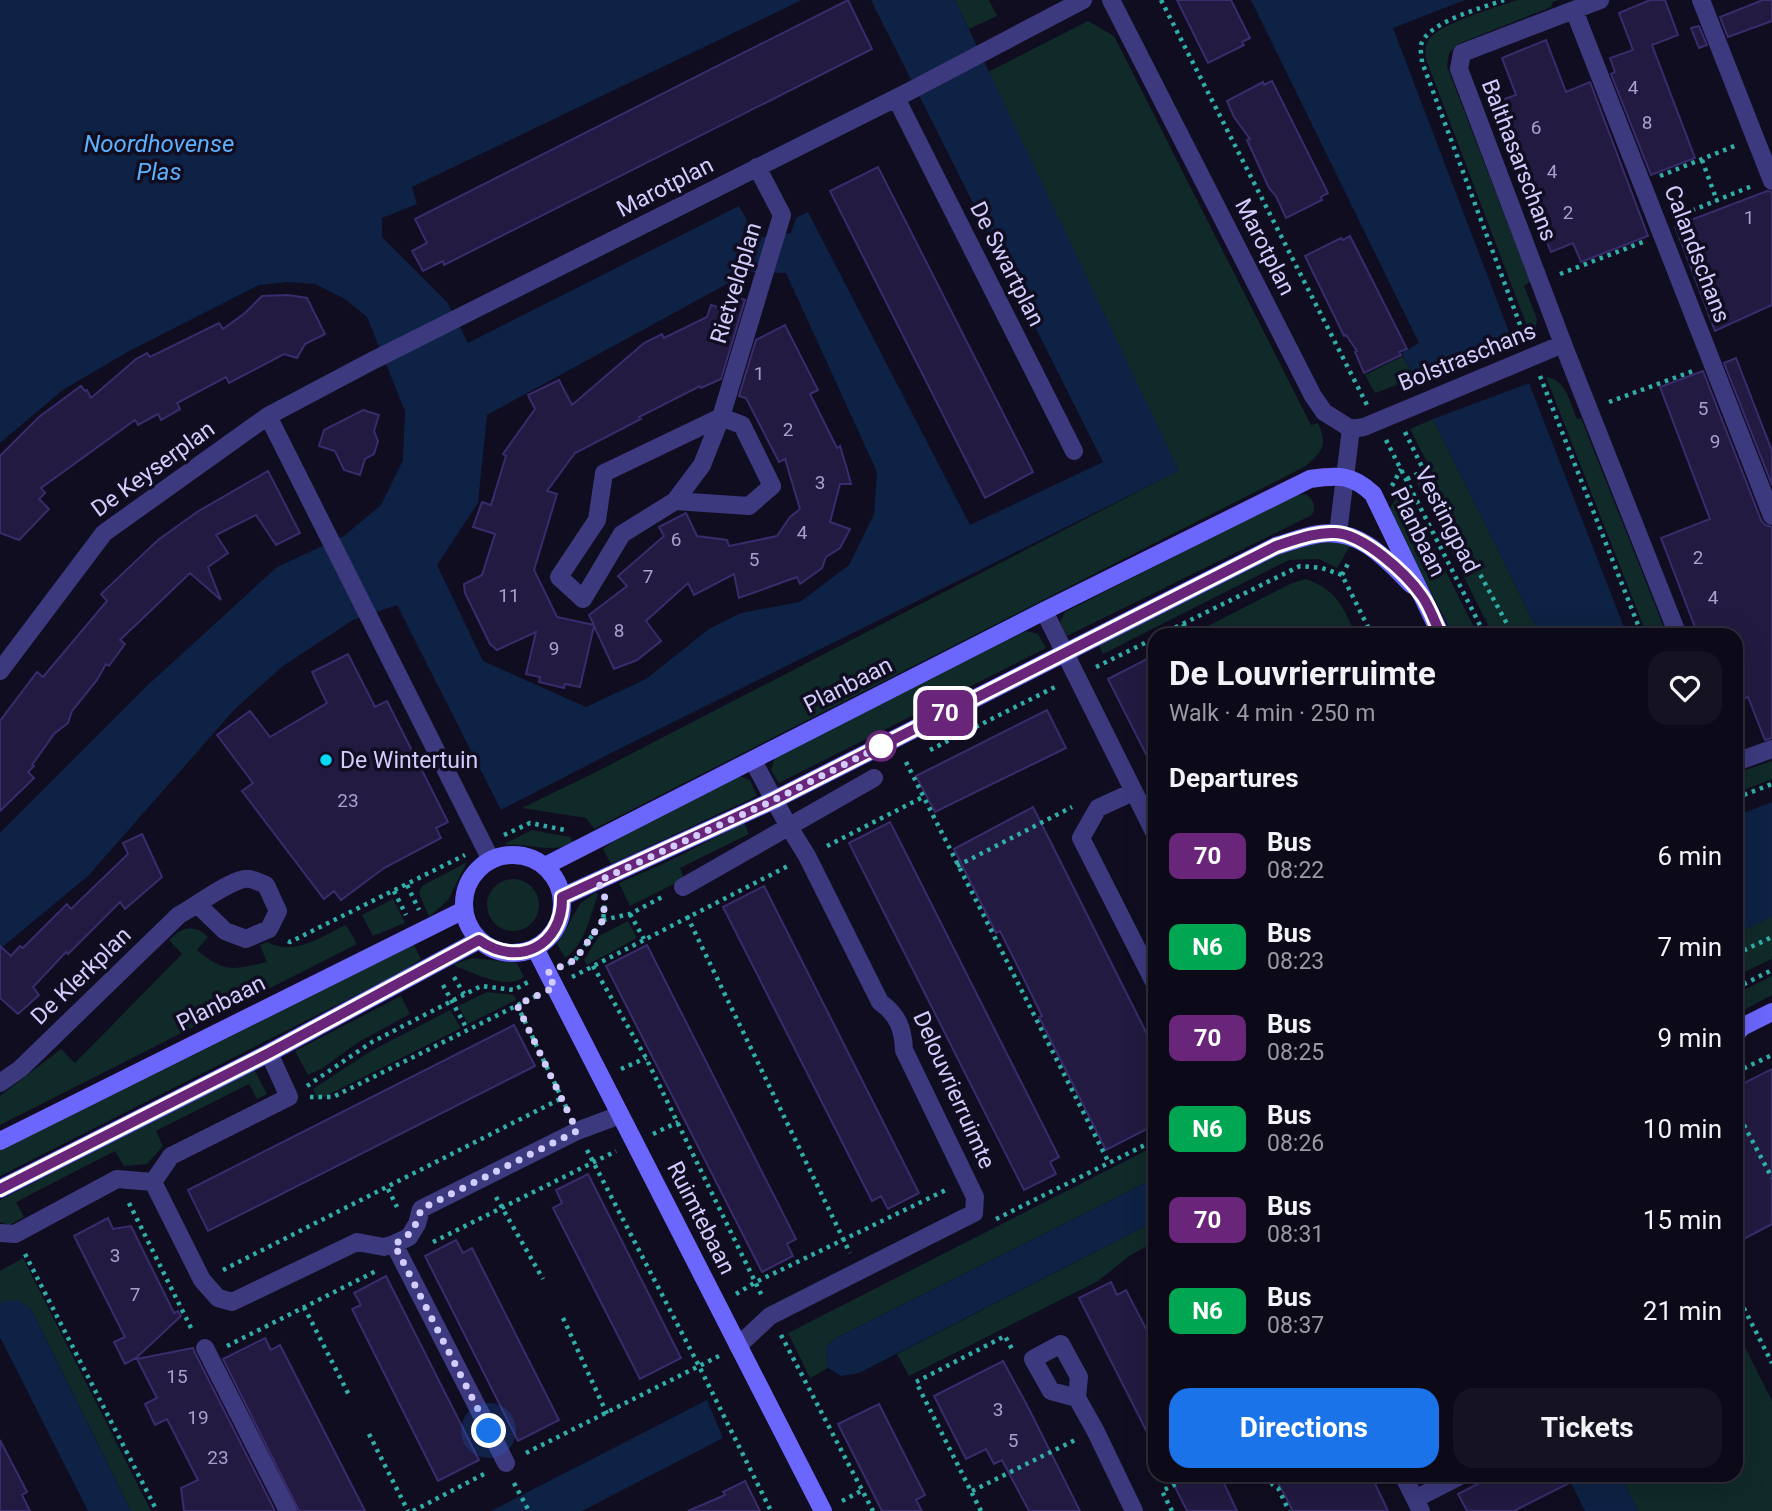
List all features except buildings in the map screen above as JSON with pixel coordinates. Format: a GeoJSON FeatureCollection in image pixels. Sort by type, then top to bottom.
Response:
{"type":"FeatureCollection","features":[{"type":"Feature","properties":{"kind":"street","name":"Marotplan"},"geometry":{"type":"LineString","coordinates":[[268,416],[370,362],[901,96],[1083,0]]}},
{"type":"Feature","properties":{"kind":"street","name":"Marotplan"},"geometry":{"type":"LineString","coordinates":[[1111,0],[1313,396],[1324,412],[1351,429]]}},
{"type":"Feature","properties":{"kind":"street","name":"Balthasarschans"},"geometry":{"type":"LineString","coordinates":[[1563,345],[1459,69],[1462,53],[1600,0]]}},
{"type":"Feature","properties":{"kind":"street"},"geometry":{"type":"LineString","coordinates":[[1701,0],[1772,180]]}},
{"type":"Feature","properties":{"kind":"street","name":"Calandschans"},"geometry":{"type":"LineString","coordinates":[[1574,10],[1643,183],[1654,231],[1713,364],[1772,516]]}},
{"type":"Feature","properties":{"kind":"street","name":"De Swartplan"},"geometry":{"type":"LineString","coordinates":[[901,96],[1074,451]]}},
{"type":"Feature","properties":{"kind":"street","name":"Rietveldplan"},"geometry":{"type":"LineString","coordinates":[[721,417],[604,472],[597,520],[559,577],[583,599],[622,534],[676,501],[702,465],[721,417],[782,215],[757,167]]}},
{"type":"Feature","properties":{"kind":"street","name":"Bolstraschans"},"geometry":{"type":"LineString","coordinates":[[1351,429],[1364,427],[1563,345],[1675,628]]}},
{"type":"Feature","properties":{"kind":"street"},"geometry":{"type":"LineString","coordinates":[[268,416],[487,853]]}},
{"type":"Feature","properties":{"kind":"street","name":"De Keyserplan"},"geometry":{"type":"LineString","coordinates":[[0,671],[104,534],[268,416]]}},
{"type":"Feature","properties":{"kind":"street"},"geometry":{"type":"LineString","coordinates":[[676,501],[749,506],[772,486],[742,425],[721,417]]}},
{"type":"Feature","properties":{"kind":"street"},"geometry":{"type":"LineString","coordinates":[[562,897],[774,800],[1276,546],[1318,534],[1338,533],[1351,429]]}},
{"type":"Feature","properties":{"kind":"street","name":"Planbaan"},"geometry":{"type":"LineString","coordinates":[[545,866],[1044,611],[1310,479],[1347,476],[1373,494],[1422,596]]}},
{"type":"Feature","properties":{"kind":"street"},"geometry":{"type":"LineString","coordinates":[[597,520],[622,534]]}},
{"type":"Feature","properties":{"kind":"street","name":"Planbaan"},"geometry":{"type":"LineString","coordinates":[[1338,533],[1362,540],[1382,555],[1422,596]]}},
{"type":"Feature","properties":{"kind":"street"},"geometry":{"type":"LineString","coordinates":[[1422,596],[1438,628]]}},
{"type":"Feature","properties":{"kind":"street"},"geometry":{"type":"LineString","coordinates":[[1044,611],[1148,821]]}},
{"type":"Feature","properties":{"kind":"street"},"geometry":{"type":"LineString","coordinates":[[1743,759],[1772,748]]}},
{"type":"Feature","properties":{"kind":"street","name":"Delouvrierruimte"},"geometry":{"type":"LineString","coordinates":[[753,761],[807,856],[880,1002],[892,1011],[903,1030],[904,1050],[975,1197],[974,1213]]}},
{"type":"Feature","properties":{"kind":"street"},"geometry":{"type":"LineString","coordinates":[[683,887],[874,778]]}},
{"type":"Feature","properties":{"kind":"street"},"geometry":{"type":"LineString","coordinates":[[1133,792],[1098,808],[1081,838],[1148,970]]}},
{"type":"Feature","properties":{"kind":"street"},"geometry":{"type":"LineString","coordinates":[[487,853],[519,855],[533,859],[553,875],[562,897],[562,910],[554,932],[535,948],[523,952],[500,952],[479,940],[472,931],[464,910],[467,886],[487,853]]}},
{"type":"Feature","properties":{"kind":"street","name":"De Klerkplan"},"geometry":{"type":"LineString","coordinates":[[0,1083],[20,1069],[179,915],[231,883],[248,878],[267,885],[278,911],[270,929]]}},
{"type":"Feature","properties":{"kind":"street"},"geometry":{"type":"LineString","coordinates":[[198,905],[225,931],[246,939],[270,929]]}},
{"type":"Feature","properties":{"kind":"street","name":"Planbaan"},"geometry":{"type":"LineString","coordinates":[[0,1142],[464,910]]}},
{"type":"Feature","properties":{"kind":"street"},"geometry":{"type":"LineString","coordinates":[[0,1189],[269,1053],[479,940]]}},
{"type":"Feature","properties":{"kind":"street","name":"Ruimtebaan"},"geometry":{"type":"LineString","coordinates":[[535,948],[823,1511]]}},
{"type":"Feature","properties":{"kind":"street"},"geometry":{"type":"LineString","coordinates":[[1743,1027],[1772,1012]]}},
{"type":"Feature","properties":{"kind":"street"},"geometry":{"type":"LineString","coordinates":[[153,1182],[172,1156],[289,1097],[269,1053]]}},
{"type":"Feature","properties":{"kind":"street"},"geometry":{"type":"LineString","coordinates":[[153,1182],[202,1280],[218,1298],[232,1302],[357,1242],[384,1247],[409,1237],[417,1224],[421,1209],[577,1131],[620,1115]]}},
{"type":"Feature","properties":{"kind":"street"},"geometry":{"type":"LineString","coordinates":[[7,1234],[117,1179],[153,1182]]}},
{"type":"Feature","properties":{"kind":"street"},"geometry":{"type":"LineString","coordinates":[[738,1346],[770,1316],[974,1213]]}},
{"type":"Feature","properties":{"kind":"street"},"geometry":{"type":"LineString","coordinates":[[394,1244],[508,1469]]}},
{"type":"Feature","properties":{"kind":"street"},"geometry":{"type":"LineString","coordinates":[[1077,1398],[1051,1391],[1033,1359],[1060,1344],[1079,1377],[1077,1398],[1134,1511]]}},
{"type":"Feature","properties":{"kind":"street"},"geometry":{"type":"LineString","coordinates":[[205,1348],[288,1511]]}},
{"type":"Feature","properties":{"kind":"street"},"geometry":{"type":"LineString","coordinates":[[1406,1482],[1418,1505],[1452,1482]]}},
{"type":"Feature","properties":{"kind":"path","name":"Vestingpad"},"geometry":{"type":"LineString","coordinates":[[1161,0],[1482,628]]}},
{"type":"Feature","properties":{"kind":"path"},"geometry":{"type":"LineString","coordinates":[[1643,183],[1755,138]]}},
{"type":"Feature","properties":{"kind":"path"},"geometry":{"type":"LineString","coordinates":[[1702,160],[1717,201]]}},
{"type":"Feature","properties":{"kind":"path"},"geometry":{"type":"LineString","coordinates":[[1539,282],[1717,201],[1772,180]]}},
{"type":"Feature","properties":{"kind":"path"},"geometry":{"type":"LineString","coordinates":[[1526,360],[1640,628]]}},
{"type":"Feature","properties":{"kind":"path"},"geometry":{"type":"LineString","coordinates":[[1589,410],[1713,364]]}},
{"type":"Feature","properties":{"kind":"path"},"geometry":{"type":"LineString","coordinates":[[1396,412],[1424,471],[1509,628]]}},
{"type":"Feature","properties":{"kind":"path"},"geometry":{"type":"LineString","coordinates":[[1407,479],[1424,471]]}},
{"type":"Feature","properties":{"kind":"path"},"geometry":{"type":"LineString","coordinates":[[1175,628],[1300,566],[1322,568],[1342,575],[1368,628]]}},
{"type":"Feature","properties":{"kind":"path"},"geometry":{"type":"LineString","coordinates":[[1183,624],[1185,628]]}},
{"type":"Feature","properties":{"kind":"path"},"geometry":{"type":"LineString","coordinates":[[874,778],[1148,641]]}},
{"type":"Feature","properties":{"kind":"path"},"geometry":{"type":"LineString","coordinates":[[906,762],[1109,1163]]}},
{"type":"Feature","properties":{"kind":"path"},"geometry":{"type":"LineString","coordinates":[[1743,795],[1772,784]]}},
{"type":"Feature","properties":{"kind":"path"},"geometry":{"type":"LineString","coordinates":[[289,1097],[331,1072],[372,1042],[472,990],[481,986],[514,990],[593,966],[923,797]]}},
{"type":"Feature","properties":{"kind":"path"},"geometry":{"type":"LineString","coordinates":[[957,866],[1072,806]]}},
{"type":"Feature","properties":{"kind":"path"},"geometry":{"type":"LineString","coordinates":[[270,929],[290,942],[407,885],[487,853],[530,823],[574,832],[582,849]]}},
{"type":"Feature","properties":{"kind":"path"},"geometry":{"type":"LineString","coordinates":[[289,1097],[333,1097],[517,1005],[575,960],[603,920],[605,898],[598,881]]}},
{"type":"Feature","properties":{"kind":"path"},"geometry":{"type":"LineString","coordinates":[[603,920],[629,914],[683,887]]}},
{"type":"Feature","properties":{"kind":"path"},"geometry":{"type":"LineString","coordinates":[[629,914],[644,939]]}},
{"type":"Feature","properties":{"kind":"path"},"geometry":{"type":"LineString","coordinates":[[687,916],[858,1270]]}},
{"type":"Feature","properties":{"kind":"path"},"geometry":{"type":"LineString","coordinates":[[1743,951],[1772,937]]}},
{"type":"Feature","properties":{"kind":"path"},"geometry":{"type":"LineString","coordinates":[[593,966],[646,1058],[756,1282],[770,1316],[873,1511]]}},
{"type":"Feature","properties":{"kind":"path"},"geometry":{"type":"LineString","coordinates":[[1743,984],[1772,970]]}},
{"type":"Feature","properties":{"kind":"path"},"geometry":{"type":"LineString","coordinates":[[517,1005],[577,1131],[771,1511]]}},
{"type":"Feature","properties":{"kind":"path"},"geometry":{"type":"LineString","coordinates":[[1743,1069],[1772,1055]]}},
{"type":"Feature","properties":{"kind":"path"},"geometry":{"type":"LineString","coordinates":[[178,1302],[197,1292],[202,1280],[388,1189],[562,1098]]}},
{"type":"Feature","properties":{"kind":"path"},"geometry":{"type":"LineString","coordinates":[[1743,1122],[1772,1178]]}},
{"type":"Feature","properties":{"kind":"path"},"geometry":{"type":"LineString","coordinates":[[974,1213],[984,1225],[1148,1144]]}},
{"type":"Feature","properties":{"kind":"path"},"geometry":{"type":"LineString","coordinates":[[485,1178],[543,1279]]}},
{"type":"Feature","properties":{"kind":"path"},"geometry":{"type":"LineString","coordinates":[[718,1306],[756,1282],[967,1179]]}},
{"type":"Feature","properties":{"kind":"path"},"geometry":{"type":"LineString","coordinates":[[388,1189],[397,1206],[396,1213]]}},
{"type":"Feature","properties":{"kind":"path"},"geometry":{"type":"LineString","coordinates":[[7,1234],[157,1511]]}},
{"type":"Feature","properties":{"kind":"path"},"geometry":{"type":"LineString","coordinates":[[304,1307],[349,1395]]}},
{"type":"Feature","properties":{"kind":"path"},"geometry":{"type":"LineString","coordinates":[[1743,1307],[1772,1363]]}},
{"type":"Feature","properties":{"kind":"path"},"geometry":{"type":"LineString","coordinates":[[564,1318],[607,1414]]}},
{"type":"Feature","properties":{"kind":"path"},"geometry":{"type":"LineString","coordinates":[[981,1511],[916,1382],[1005,1336],[1018,1359],[1033,1359]]}},
{"type":"Feature","properties":{"kind":"path"},"geometry":{"type":"LineString","coordinates":[[369,1434],[410,1511],[508,1469],[738,1346]]}},
{"type":"Feature","properties":{"kind":"path"},"geometry":{"type":"LineString","coordinates":[[972,1492],[1095,1430]]}},
{"type":"Feature","properties":{"kind":"path"},"geometry":{"type":"LineString","coordinates":[[508,1469],[529,1511]]}},
{"type":"Feature","properties":{"kind":"path"},"geometry":{"type":"LineString","coordinates":[[1172,1511],[1162,1490],[1179,1482]]}},
{"type":"Feature","properties":{"kind":"path"},"geometry":{"type":"LineString","coordinates":[[1271,1482],[1278,1488],[1289,1511]]}},
{"type":"Feature","properties":{"kind":"green space"},"geometry":{"type":"Polygon","coordinates":[[[955,0],[989,0],[997,16],[969,29],[955,0]]]}},
{"type":"Feature","properties":{"kind":"green space"},"geometry":{"type":"Polygon","coordinates":[[[1517,0],[1559,0],[1553,2],[1551,7],[1458,44],[1449,53],[1447,66],[1530,282],[1524,286],[1537,319],[1536,327],[1530,334],[1426,59],[1426,45],[1436,32],[1470,16],[1517,0]]]}},
{"type":"Feature","properties":{"kind":"green space"},"geometry":{"type":"Polygon","coordinates":[[[1088,21],[1114,36],[1311,425],[1318,423],[1323,437],[1320,451],[1306,466],[594,829],[586,818],[522,808],[1178,471],[988,72],[1088,21]]]}},
{"type":"Feature","properties":{"kind":"green space"},"geometry":{"type":"Polygon","coordinates":[[[1403,356],[1415,378],[1375,393],[1365,375],[1403,356]]]}},
{"type":"Feature","properties":{"kind":"green space"},"geometry":{"type":"Polygon","coordinates":[[[1546,377],[1563,387],[1577,419],[1581,418],[1664,628],[1644,628],[1546,377]]]}},
{"type":"Feature","properties":{"kind":"green space"},"geometry":{"type":"Polygon","coordinates":[[[1433,419],[1537,628],[1490,628],[1416,481],[1433,474],[1410,429],[1433,419]]]}},
{"type":"Feature","properties":{"kind":"green space"},"geometry":{"type":"Polygon","coordinates":[[[1403,487],[1474,628],[1449,628],[1389,510],[1403,487]]]}},
{"type":"Feature","properties":{"kind":"green space"},"geometry":{"type":"Polygon","coordinates":[[[1306,494],[1314,503],[1312,515],[1067,636],[1060,622],[1065,612],[1295,495],[1306,494]]]}},
{"type":"Feature","properties":{"kind":"green space"},"geometry":{"type":"Polygon","coordinates":[[[1337,541],[1350,546],[1337,568],[1319,559],[1289,560],[1154,628],[1148,628],[1148,631],[1103,654],[1098,643],[1296,544],[1337,541]]]}},
{"type":"Feature","properties":{"kind":"green space"},"geometry":{"type":"Polygon","coordinates":[[[1306,579],[1325,588],[1343,608],[1353,628],[1204,628],[1292,583],[1306,579]]]}},
{"type":"Feature","properties":{"kind":"green space"},"geometry":{"type":"Polygon","coordinates":[[[1026,631],[1038,634],[1046,648],[779,783],[771,770],[775,757],[1026,631]]]}},
{"type":"Feature","properties":{"kind":"green space"},"geometry":{"type":"Polygon","coordinates":[[[1772,761],[1772,779],[1743,790],[1743,771],[1772,761]]]}},
{"type":"Feature","properties":{"kind":"green space"},"geometry":{"type":"Polygon","coordinates":[[[739,776],[750,780],[757,796],[611,864],[603,849],[622,835],[739,776]]]}},
{"type":"Feature","properties":{"kind":"green space"},"geometry":{"type":"Polygon","coordinates":[[[744,823],[749,834],[680,868],[684,879],[630,906],[619,883],[744,823]]]}},
{"type":"Feature","properties":{"kind":"green space"},"geometry":{"type":"Polygon","coordinates":[[[532,830],[570,837],[573,843],[555,848],[506,845],[532,830]]]}},
{"type":"Feature","properties":{"kind":"green space"},"geometry":{"type":"Polygon","coordinates":[[[467,862],[448,900],[429,917],[419,893],[422,886],[467,862]]]}},
{"type":"Feature","properties":{"kind":"green space"},"geometry":{"type":"Polygon","coordinates":[[[513,879],[532,886],[539,905],[532,924],[513,931],[494,924],[487,905],[494,886],[513,879]]]}},
{"type":"Feature","properties":{"kind":"green space"},"geometry":{"type":"Polygon","coordinates":[[[596,892],[598,895],[582,938],[565,958],[557,944],[580,904],[596,892]]]}},
{"type":"Feature","properties":{"kind":"green space"},"geometry":{"type":"Polygon","coordinates":[[[393,899],[405,923],[373,936],[362,915],[393,899]]]}},
{"type":"Feature","properties":{"kind":"green space"},"geometry":{"type":"Polygon","coordinates":[[[1772,916],[1772,959],[1743,973],[1743,930],[1772,916]]]}},
{"type":"Feature","properties":{"kind":"green space"},"geometry":{"type":"Polygon","coordinates":[[[628,921],[637,938],[587,965],[584,960],[599,936],[628,921]]]}},
{"type":"Feature","properties":{"kind":"green space"},"geometry":{"type":"Polygon","coordinates":[[[346,925],[357,944],[0,1125],[0,1096],[61,1049],[75,1063],[182,954],[169,940],[179,932],[193,928],[203,933],[208,937],[197,950],[215,963],[237,968],[267,962],[260,945],[268,942],[278,946],[298,946],[346,925]]]}},
{"type":"Feature","properties":{"kind":"green space"},"geometry":{"type":"Polygon","coordinates":[[[414,945],[421,959],[400,973],[0,1176],[0,1150],[390,954],[414,945]]]}},
{"type":"Feature","properties":{"kind":"green space"},"geometry":{"type":"Polygon","coordinates":[[[473,958],[517,963],[524,977],[516,981],[500,981],[454,964],[473,958]]]}},
{"type":"Feature","properties":{"kind":"green space"},"geometry":{"type":"Polygon","coordinates":[[[1772,976],[1772,995],[1743,1010],[1743,990],[1772,976]]]}},
{"type":"Feature","properties":{"kind":"green space"},"geometry":{"type":"Polygon","coordinates":[[[487,992],[514,995],[516,1000],[468,1024],[458,1006],[487,992]]]}},
{"type":"Feature","properties":{"kind":"green space"},"geometry":{"type":"Polygon","coordinates":[[[401,996],[410,1014],[357,1043],[323,1068],[308,1075],[295,1051],[401,996]]]}},
{"type":"Feature","properties":{"kind":"green space"},"geometry":{"type":"Polygon","coordinates":[[[450,1010],[461,1028],[318,1100],[313,1089],[371,1051],[450,1010]]]}},
{"type":"Feature","properties":{"kind":"green space"},"geometry":{"type":"Polygon","coordinates":[[[254,1069],[267,1094],[257,1099],[249,1084],[156,1131],[163,1146],[147,1164],[124,1166],[115,1151],[16,1202],[24,1217],[9,1225],[0,1222],[0,1200],[254,1069]]]}},
{"type":"Feature","properties":{"kind":"green space"},"geometry":{"type":"Polygon","coordinates":[[[1148,1150],[1148,1182],[836,1338],[826,1347],[828,1368],[810,1378],[788,1333],[1148,1150]]]}},
{"type":"Feature","properties":{"kind":"green space"},"geometry":{"type":"Polygon","coordinates":[[[1148,1225],[1148,1246],[1129,1256],[1098,1281],[909,1376],[897,1354],[1148,1225]]]}},
{"type":"Feature","properties":{"kind":"green space"},"geometry":{"type":"Polygon","coordinates":[[[23,1258],[151,1511],[131,1511],[31,1309],[2,1302],[0,1305],[0,1271],[23,1258]]]}},
{"type":"Feature","properties":{"kind":"green space"},"geometry":{"type":"Polygon","coordinates":[[[1743,1343],[1772,1401],[1772,1511],[1638,1511],[1624,1482],[1743,1482],[1743,1343]]]}},
{"type":"Feature","properties":{"kind":"water","name":"Noordhovense Plas"},"geometry":{"type":"Polygon","coordinates":[[[0,0],[802,0],[412,187],[417,204],[382,218],[382,237],[447,302],[468,343],[739,206],[757,238],[791,233],[796,218],[808,212],[970,525],[1103,462],[871,0],[955,0],[1179,471],[501,810],[397,605],[353,620],[283,666],[234,710],[88,876],[0,949],[0,833],[149,684],[277,567],[344,536],[381,505],[403,460],[405,411],[367,317],[345,299],[315,284],[287,282],[259,285],[133,349],[64,389],[0,443],[0,0]],[[749,272],[487,415],[478,503],[437,565],[483,661],[586,707],[646,679],[709,629],[741,613],[800,602],[849,565],[874,514],[877,472],[786,273],[749,272]]]}},
{"type":"Feature","properties":{"kind":"water"},"geometry":{"type":"Polygon","coordinates":[[[1251,0],[1465,0],[1393,28],[1512,340],[1415,378],[1402,353],[1419,343],[1251,0]]]}},
{"type":"Feature","properties":{"kind":"water"},"geometry":{"type":"Polygon","coordinates":[[[1529,383],[1624,628],[1537,628],[1433,419],[1529,383]]]}},
{"type":"Feature","properties":{"kind":"water"},"geometry":{"type":"Polygon","coordinates":[[[1772,802],[1772,916],[1743,930],[1743,813],[1772,802]]]}},
{"type":"Feature","properties":{"kind":"water"},"geometry":{"type":"Polygon","coordinates":[[[1148,1182],[1148,1225],[859,1373],[841,1376],[828,1368],[826,1347],[836,1338],[1148,1182]]]}},
{"type":"Feature","properties":{"kind":"water"},"geometry":{"type":"Polygon","coordinates":[[[17,1300],[31,1309],[131,1511],[88,1511],[0,1337],[0,1305],[2,1302],[17,1300]]]}},
{"type":"Feature","properties":{"kind":"water"},"geometry":{"type":"Polygon","coordinates":[[[707,1400],[723,1438],[582,1511],[491,1511],[707,1400]]]}},
{"type":"Feature","properties":{"kind":"water"},"geometry":{"type":"Polygon","coordinates":[[[1570,1482],[1624,1482],[1638,1511],[1585,1511],[1570,1482]]]}},
{"type":"Feature","properties":{"kind":"bus line","name":"70"},"geometry":{"type":"LineString","coordinates":[[0,1189],[269,1053],[479,940],[500,952],[523,952],[535,948],[554,932],[562,910],[562,897],[774,800],[1276,546],[1318,534],[1338,533],[1362,540],[1382,555],[1422,596],[1438,628]]}},
{"type":"Feature","properties":{"kind":"place","name":"De Wintertuin"},"geometry":{"type":"Point","coordinates":[326,760]}},
{"type":"Feature","properties":{"kind":"route"},"geometry":{"type":"LineString","coordinates":[[489,1431],[394,1244],[409,1237],[417,1224],[421,1209],[577,1131],[517,1005],[555,987],[547,973],[575,960],[603,920],[605,898],[598,881],[774,800],[881,746]]}}]}
